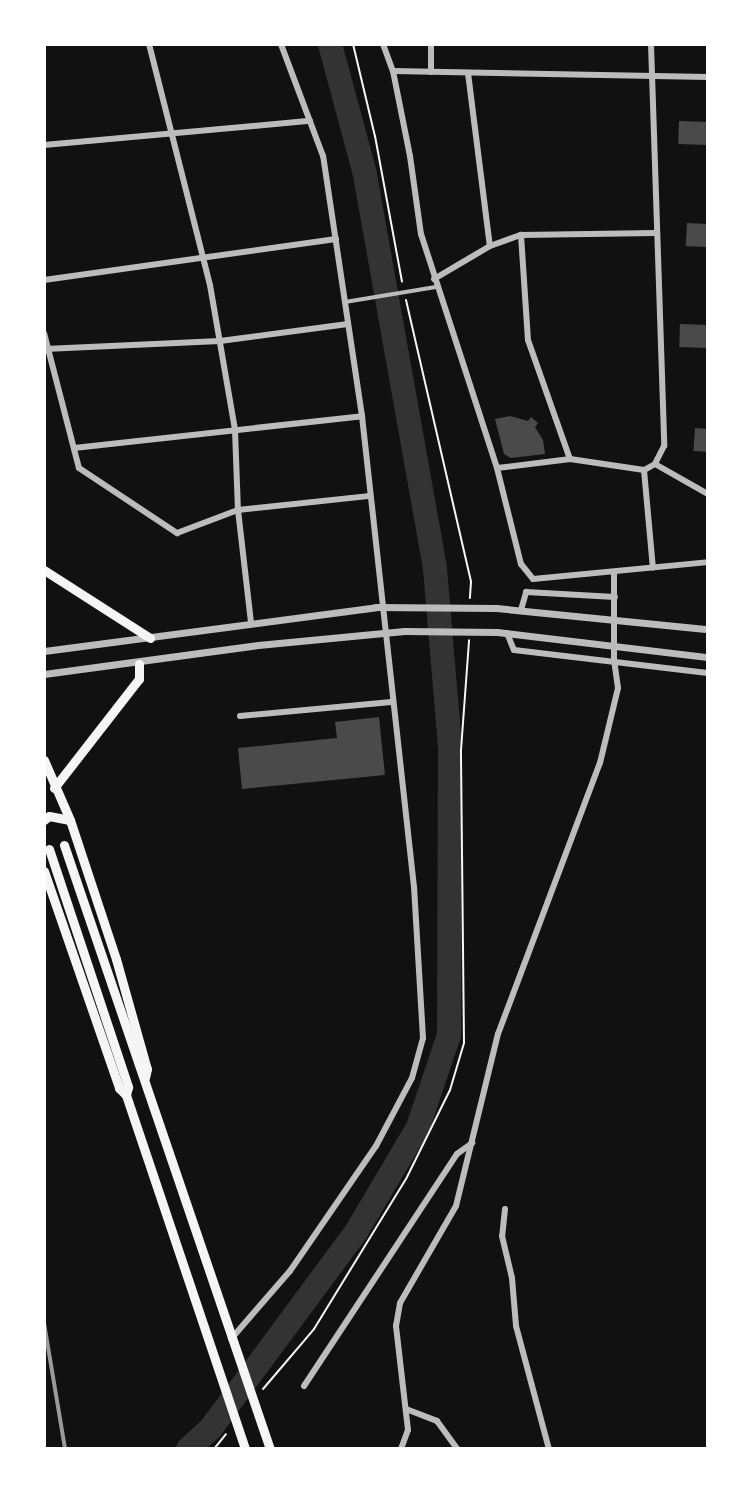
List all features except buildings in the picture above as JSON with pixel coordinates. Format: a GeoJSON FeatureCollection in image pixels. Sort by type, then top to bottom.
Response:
{"type":"FeatureCollection","features":[{"type":"Feature","properties":{"kind":"main road"},"geometry":{"type":"LineString","coordinates":[[44,570],[150,638]]}},
{"type":"Feature","properties":{"kind":"main road"},"geometry":{"type":"LineString","coordinates":[[54,788],[139,679],[139,664]]}},
{"type":"Feature","properties":{"kind":"main road"},"geometry":{"type":"LineString","coordinates":[[44,760],[70,820],[129,1003],[147,1069],[145,1078]]}},
{"type":"Feature","properties":{"kind":"main road"},"geometry":{"type":"LineString","coordinates":[[44,820],[49,816],[70,820]]}},
{"type":"Feature","properties":{"kind":"main road"},"geometry":{"type":"LineString","coordinates":[[64,845],[137,1068],[145,1078],[270,1449]]}},
{"type":"Feature","properties":{"kind":"main road"},"geometry":{"type":"LineString","coordinates":[[49,849],[128,1087],[126,1095]]}},
{"type":"Feature","properties":{"kind":"main road"},"geometry":{"type":"LineString","coordinates":[[44,871],[119,1088],[126,1095],[245,1449]]}},
{"type":"Feature","properties":{"kind":"street"},"geometry":{"type":"LineString","coordinates":[[149,44],[203,257],[220,341],[235,430],[238,510],[251,622]]}},
{"type":"Feature","properties":{"kind":"street"},"geometry":{"type":"LineString","coordinates":[[231,1339],[290,1271],[376,1146],[412,1078],[423,1038],[414,887],[391,702],[362,416],[346,302],[323,156],[281,44]]}},
{"type":"Feature","properties":{"kind":"street"},"geometry":{"type":"LineString","coordinates":[[383,44],[393,71],[421,234],[497,468],[521,564],[533,579],[708,562]]}},
{"type":"Feature","properties":{"kind":"street"},"geometry":{"type":"LineString","coordinates":[[431,44],[431,72]]}},
{"type":"Feature","properties":{"kind":"street"},"geometry":{"type":"LineString","coordinates":[[497,468],[570,459],[644,470],[655,464],[664,446],[651,44]]}},
{"type":"Feature","properties":{"kind":"street"},"geometry":{"type":"LineString","coordinates":[[393,71],[708,77]]}},
{"type":"Feature","properties":{"kind":"street"},"geometry":{"type":"LineString","coordinates":[[468,73],[490,246]]}},
{"type":"Feature","properties":{"kind":"street"},"geometry":{"type":"LineString","coordinates":[[44,145],[310,121]]}},
{"type":"Feature","properties":{"kind":"street"},"geometry":{"type":"LineString","coordinates":[[346,302],[413,291],[435,283],[490,246],[521,235],[656,233]]}},
{"type":"Feature","properties":{"kind":"street"},"geometry":{"type":"LineString","coordinates":[[521,235],[528,340],[570,459]]}},
{"type":"Feature","properties":{"kind":"street"},"geometry":{"type":"LineString","coordinates":[[44,280],[336,239]]}},
{"type":"Feature","properties":{"kind":"street"},"geometry":{"type":"LineString","coordinates":[[46,349],[220,341],[348,324]]}},
{"type":"Feature","properties":{"kind":"street"},"geometry":{"type":"LineString","coordinates":[[44,333],[79,468],[177,533],[238,510],[370,496]]}},
{"type":"Feature","properties":{"kind":"street"},"geometry":{"type":"LineString","coordinates":[[74,448],[362,416]]}},
{"type":"Feature","properties":{"kind":"street"},"geometry":{"type":"LineString","coordinates":[[655,464],[708,494]]}},
{"type":"Feature","properties":{"kind":"street"},"geometry":{"type":"LineString","coordinates":[[644,470],[653,568]]}},
{"type":"Feature","properties":{"kind":"street"},"geometry":{"type":"LineString","coordinates":[[401,1449],[408,1430],[396,1326],[400,1303],[456,1206],[498,1034],[603,750],[618,688],[614,661],[614,573]]}},
{"type":"Feature","properties":{"kind":"street"},"geometry":{"type":"LineString","coordinates":[[521,610],[526,592],[615,597]]}},
{"type":"Feature","properties":{"kind":"street"},"geometry":{"type":"LineString","coordinates":[[44,651],[251,622],[397,607],[496,608],[708,629]]}},
{"type":"Feature","properties":{"kind":"street"},"geometry":{"type":"LineString","coordinates":[[44,674],[139,664],[228,649],[404,631],[497,632],[708,657]]}},
{"type":"Feature","properties":{"kind":"street"},"geometry":{"type":"LineString","coordinates":[[507,633],[514,650],[708,673]]}},
{"type":"Feature","properties":{"kind":"street"},"geometry":{"type":"LineString","coordinates":[[240,716],[391,702]]}},
{"type":"Feature","properties":{"kind":"street"},"geometry":{"type":"LineString","coordinates":[[304,1386],[457,1154],[472,1143]]}},
{"type":"Feature","properties":{"kind":"street"},"geometry":{"type":"LineString","coordinates":[[505,1209],[502,1236],[512,1278],[516,1326],[549,1449]]}},
{"type":"Feature","properties":{"kind":"street"},"geometry":{"type":"LineString","coordinates":[[406,1409],[437,1421],[457,1449]]}},
{"type":"Feature","properties":{"kind":"path"},"geometry":{"type":"LineString","coordinates":[[353,44],[375,136],[403,289],[471,582],[470,598]]}},
{"type":"Feature","properties":{"kind":"path"},"geometry":{"type":"LineString","coordinates":[[263,1389],[314,1329],[407,1177],[450,1090],[464,1043],[461,750],[470,629]]}},
{"type":"Feature","properties":{"kind":"path"},"geometry":{"type":"LineString","coordinates":[[214,1449],[234,1425]]}},
{"type":"Feature","properties":{"kind":"waterway"},"geometry":{"type":"LineString","coordinates":[[188,1449],[211,1428],[356,1232],[418,1127],[449,1035],[450,747],[435,568],[365,174],[330,44]]}},
{"type":"Feature","properties":{"kind":"railway"},"geometry":{"type":"LineString","coordinates":[[44,1323],[65,1449]]}}]}
